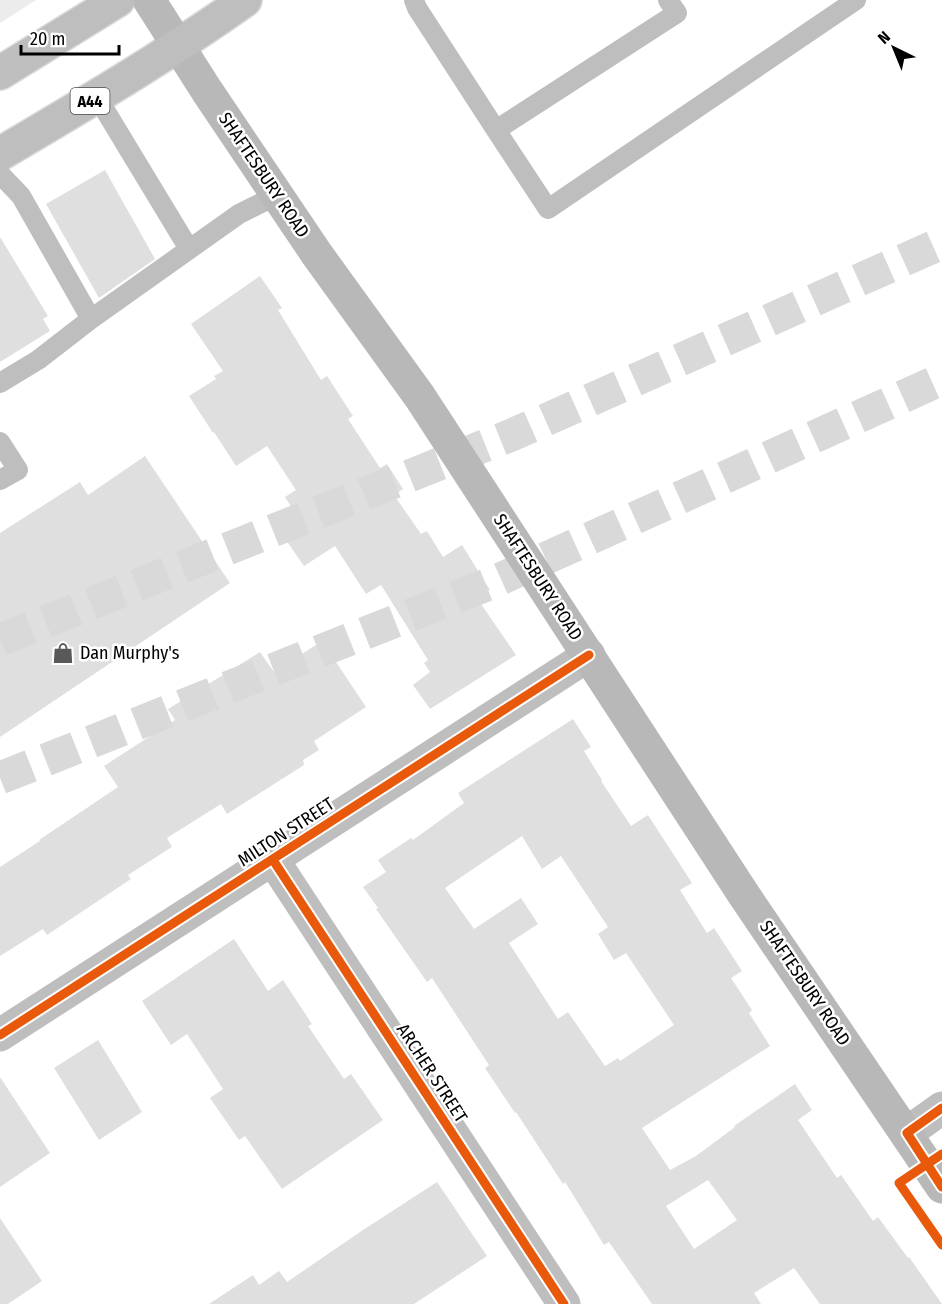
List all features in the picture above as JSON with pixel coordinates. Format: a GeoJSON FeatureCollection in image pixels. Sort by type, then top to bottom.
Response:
{"type":"FeatureCollection","features":[{"type":"Feature","properties":{"kind":"main road"},"geometry":{"type":"LineString","coordinates":[[0,73],[118,0]]}},
{"type":"Feature","properties":{"kind":"main road","name":"SHAFTESBURY ROAD"},"geometry":{"type":"LineString","coordinates":[[149,0],[277,195],[420,397],[744,895],[942,1187]]}},
{"type":"Feature","properties":{"kind":"main road","name":"A44"},"geometry":{"type":"LineString","coordinates":[[0,154],[179,46],[245,0]]}},
{"type":"Feature","properties":{"kind":"main road","name":"MILTON STREET"},"geometry":{"type":"LineString","coordinates":[[0,1035],[589,656]]}},
{"type":"Feature","properties":{"kind":"main road","name":"ARCHER STREET"},"geometry":{"type":"LineString","coordinates":[[273,860],[552,1300]]}},
{"type":"Feature","properties":{"kind":"main road"},"geometry":{"type":"LineString","coordinates":[[907,1133],[942,1108]]}},
{"type":"Feature","properties":{"kind":"lane"},"geometry":{"type":"LineString","coordinates":[[414,0],[417,8],[548,208],[856,0]]}},
{"type":"Feature","properties":{"kind":"lane"},"geometry":{"type":"LineString","coordinates":[[496,130],[676,13],[668,0]]}},
{"type":"Feature","properties":{"kind":"lane"},"geometry":{"type":"LineString","coordinates":[[97,97],[189,249]]}},
{"type":"Feature","properties":{"kind":"lane"},"geometry":{"type":"LineString","coordinates":[[0,174],[21,196],[91,319]]}},
{"type":"Feature","properties":{"kind":"lane"},"geometry":{"type":"LineString","coordinates":[[0,383],[38,360],[91,319],[239,214],[277,195]]}},
{"type":"Feature","properties":{"kind":"lane"},"geometry":{"type":"LineString","coordinates":[[0,442],[18,470],[0,480]]}},
{"type":"Feature","properties":{"kind":"shaded area"},"geometry":{"type":"Polygon","coordinates":[[[0,0],[36,0],[0,23],[0,0]]]}},
{"type":"Feature","properties":{"kind":"building"},"geometry":{"type":"Polygon","coordinates":[[[105,170],[155,259],[99,298],[46,204],[105,170]]]}},
{"type":"Feature","properties":{"kind":"building"},"geometry":{"type":"Polygon","coordinates":[[[0,237],[48,316],[43,319],[50,331],[0,362],[0,237]]]}},
{"type":"Feature","properties":{"kind":"building"},"geometry":{"type":"Polygon","coordinates":[[[260,276],[282,308],[278,310],[321,380],[327,376],[353,416],[348,419],[380,468],[387,464],[403,489],[394,495],[421,534],[427,531],[443,557],[462,545],[490,590],[477,598],[516,655],[430,709],[413,685],[430,672],[424,663],[428,660],[381,585],[366,594],[335,546],[304,566],[286,540],[300,531],[297,526],[301,522],[285,497],[296,490],[267,446],[236,466],[189,396],[216,379],[214,376],[223,371],[191,324],[260,276]]]}},
{"type":"Feature","properties":{"kind":"building","name":"Dan Murphy's"},"geometry":{"type":"Polygon","coordinates":[[[145,456],[230,583],[0,737],[0,533],[80,482],[88,495],[145,456]]]}},
{"type":"Feature","properties":{"kind":"building"},"geometry":{"type":"Polygon","coordinates":[[[322,641],[366,707],[314,741],[319,750],[303,760],[304,765],[227,814],[221,804],[167,838],[172,847],[128,875],[131,879],[47,935],[43,929],[0,956],[0,867],[118,787],[104,766],[175,720],[168,709],[260,652],[274,672],[322,641]]]}},
{"type":"Feature","properties":{"kind":"building"},"geometry":{"type":"Polygon","coordinates":[[[573,719],[591,747],[584,751],[631,826],[648,815],[692,883],[680,890],[707,933],[714,928],[742,971],[731,978],[752,1010],[749,1013],[770,1046],[642,1128],[670,1170],[696,1156],[734,1126],[795,1084],[812,1110],[798,1120],[837,1178],[841,1175],[873,1221],[878,1217],[942,1304],[820,1304],[794,1268],[754,1293],[761,1304],[652,1304],[609,1242],[604,1245],[565,1182],[563,1184],[485,1068],[489,1065],[432,978],[427,982],[363,887],[386,872],[378,860],[411,838],[413,840],[464,803],[458,793],[573,719]],[[522,836],[445,888],[474,929],[521,898],[538,924],[509,943],[558,1019],[568,1012],[605,1066],[618,1058],[620,1061],[674,1025],[626,953],[614,960],[598,934],[608,927],[561,856],[542,869],[522,836]],[[708,1180],[666,1206],[694,1249],[737,1220],[708,1180]]]}},
{"type":"Feature","properties":{"kind":"building"},"geometry":{"type":"Polygon","coordinates":[[[234,939],[268,991],[283,980],[312,1024],[308,1026],[344,1079],[351,1074],[383,1120],[282,1189],[245,1136],[239,1140],[210,1098],[223,1089],[187,1034],[171,1045],[142,1001],[234,939]]]}},
{"type":"Feature","properties":{"kind":"building"},"geometry":{"type":"Polygon","coordinates":[[[98,1040],[142,1112],[99,1140],[54,1068],[98,1040]]]}},
{"type":"Feature","properties":{"kind":"building"},"geometry":{"type":"Polygon","coordinates":[[[0,1077],[50,1153],[0,1187],[0,1077]]]}},
{"type":"Feature","properties":{"kind":"building"},"geometry":{"type":"Polygon","coordinates":[[[437,1182],[487,1256],[414,1304],[209,1304],[253,1275],[259,1285],[279,1271],[287,1282],[437,1182]]]}},
{"type":"Feature","properties":{"kind":"building"},"geometry":{"type":"Polygon","coordinates":[[[0,1218],[42,1281],[8,1304],[0,1304],[0,1218]]]}},
{"type":"Feature","properties":{"kind":"tunnel"},"geometry":{"type":"LineString","coordinates":[[0,640],[514,434],[942,243]]}},
{"type":"Feature","properties":{"kind":"tunnel"},"geometry":{"type":"LineString","coordinates":[[0,778],[489,584],[942,379]]}},
{"type":"Feature","properties":{"kind":"cycle path"},"geometry":{"type":"LineString","coordinates":[[0,1035],[589,655]]}},
{"type":"Feature","properties":{"kind":"cycle path"},"geometry":{"type":"LineString","coordinates":[[273,860],[564,1304]]}},
{"type":"Feature","properties":{"kind":"cycle path"},"geometry":{"type":"LineString","coordinates":[[942,1108],[907,1133],[942,1187]]}},
{"type":"Feature","properties":{"kind":"cycle path"},"geometry":{"type":"LineString","coordinates":[[942,1154],[899,1183],[942,1245]]}},
{"type":"Feature","properties":{"kind":"place","name":"Dan Murphy's"},"geometry":{"type":"Point","coordinates":[63,653]}}]}
